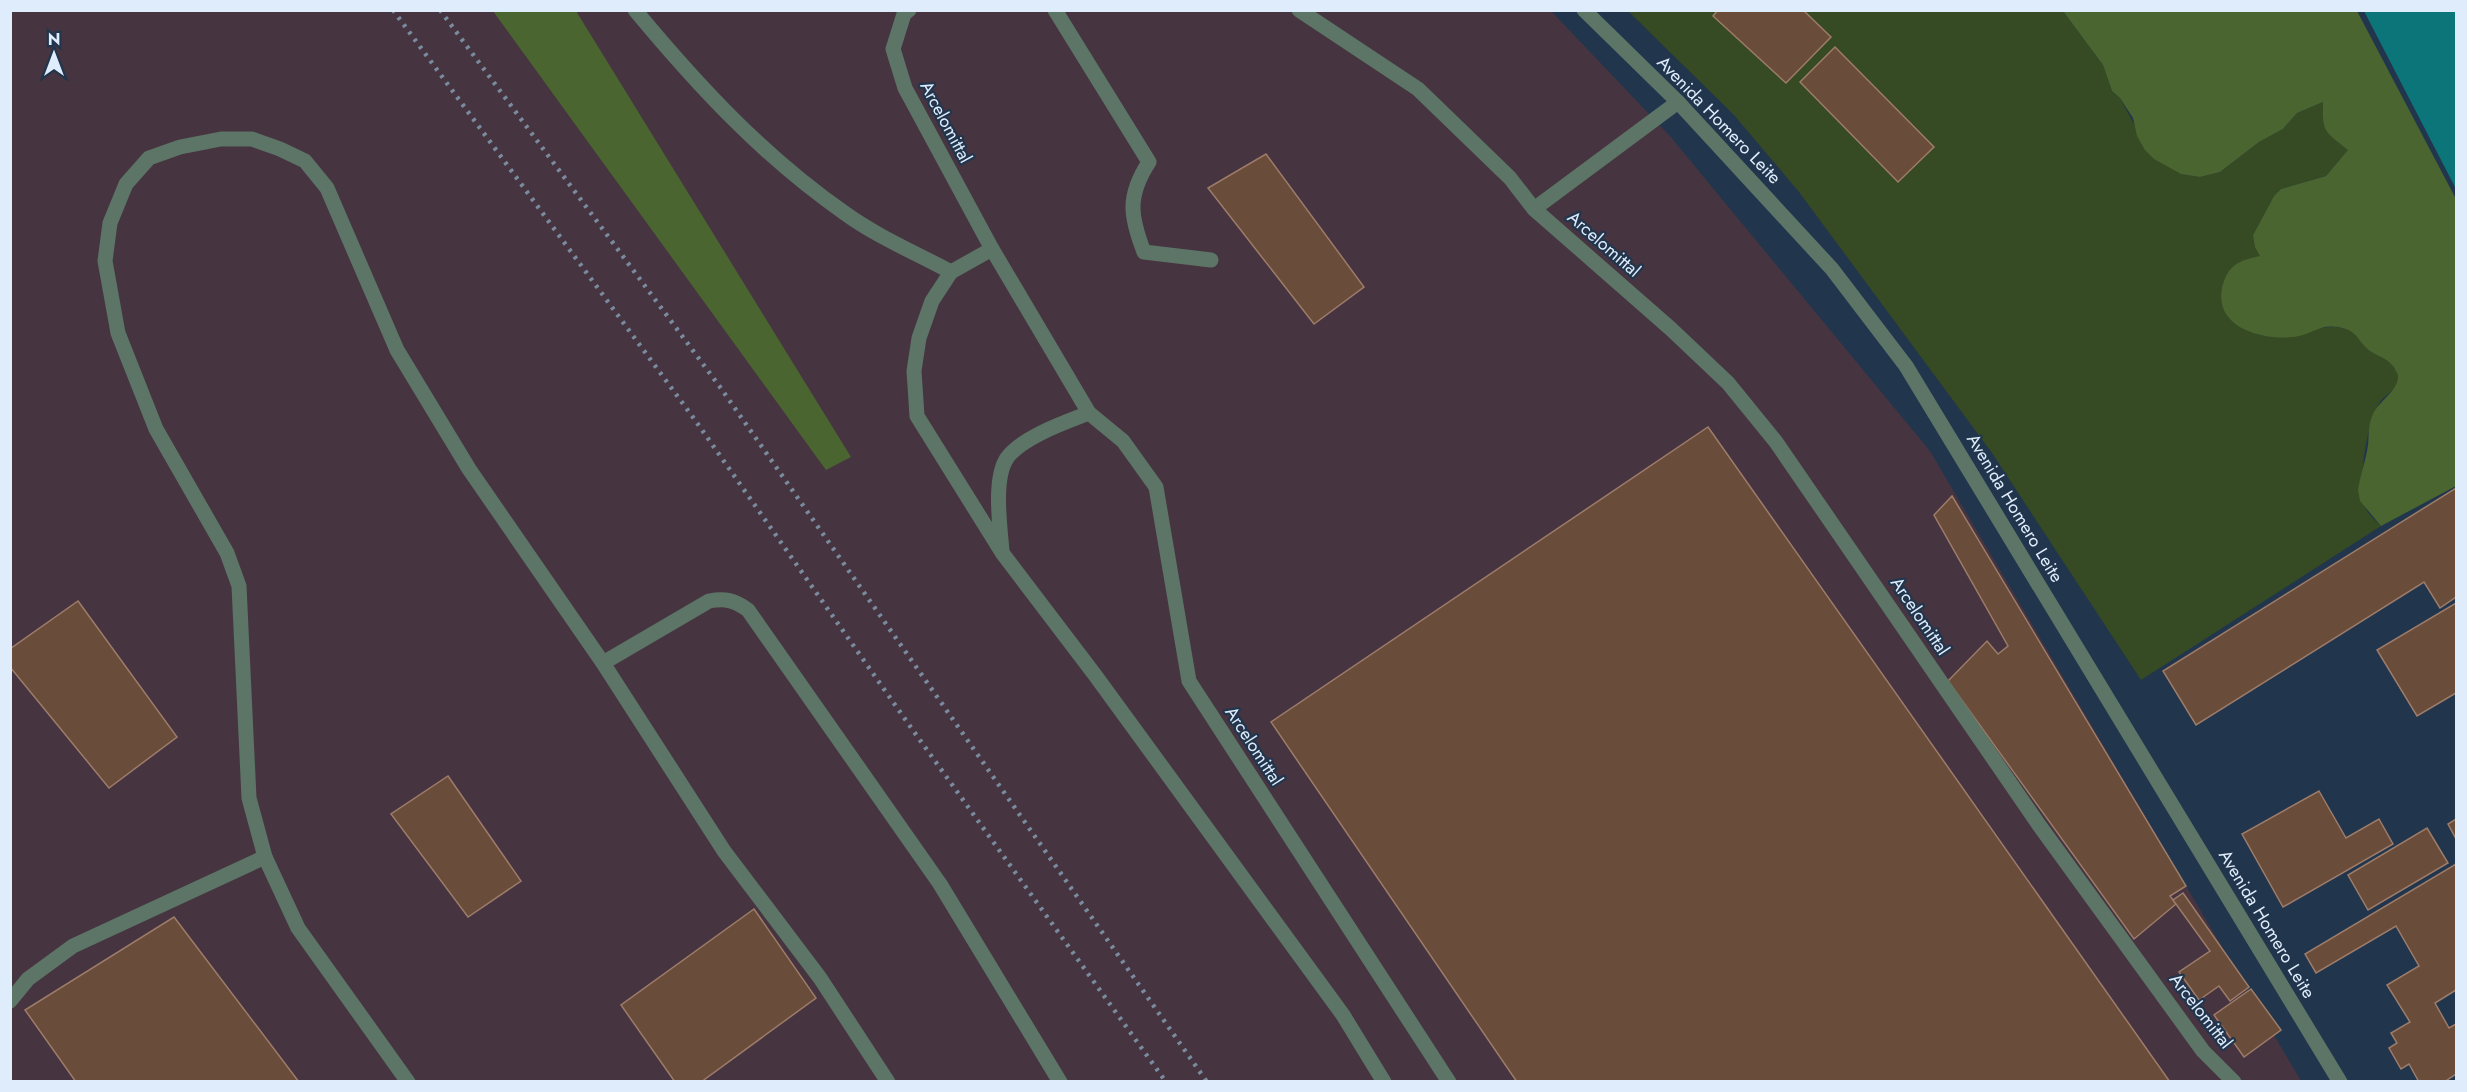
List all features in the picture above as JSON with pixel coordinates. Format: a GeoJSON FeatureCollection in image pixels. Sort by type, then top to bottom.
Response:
{"type":"FeatureCollection","features":[{"type":"Feature","properties":{"kind":"street"},"geometry":{"type":"LineString","coordinates":[[635,10],[697,84],[774,159],[847,216],[951,272]]}},
{"type":"Feature","properties":{"kind":"street","name":"Arcelomittal"},"geometry":{"type":"LineString","coordinates":[[909,10],[904,14],[893,49],[905,88],[992,249],[1056,353],[1089,413],[1123,441],[1156,487],[1189,681],[1449,1082]]}},
{"type":"Feature","properties":{"kind":"street"},"geometry":{"type":"LineString","coordinates":[[1055,10],[1149,162],[1137,181],[1132,198],[1134,227],[1144,252],[1211,260]]}},
{"type":"Feature","properties":{"kind":"street","name":"Arcelomittal"},"geometry":{"type":"LineString","coordinates":[[1299,10],[1418,89],[1510,178],[1534,208],[1671,329],[1728,383],[1776,442],[2039,825],[2203,1051],[2234,1082]]}},
{"type":"Feature","properties":{"kind":"street","name":"Avenida Homero Leite"},"geometry":{"type":"LineString","coordinates":[[1584,10],[1678,102],[1832,269],[1906,366],[2340,1082]]}},
{"type":"Feature","properties":{"kind":"street","name":"Arcelomittal"},"geometry":{"type":"LineString","coordinates":[[1534,208],[1678,102]]}},
{"type":"Feature","properties":{"kind":"street"},"geometry":{"type":"LineString","coordinates":[[408,1082],[298,928],[265,857],[249,798],[239,586],[228,553],[156,429],[117,333],[105,261],[110,223],[126,184],[149,158],[180,147],[221,139],[252,139],[305,161],[327,188],[397,350],[469,470],[603,663],[723,851],[820,978],[888,1082]]}},
{"type":"Feature","properties":{"kind":"street"},"geometry":{"type":"LineString","coordinates":[[992,249],[951,272],[932,301],[919,338],[915,371],[917,416],[1003,554],[1095,675],[1343,1015],[1384,1082]]}},
{"type":"Feature","properties":{"kind":"street"},"geometry":{"type":"LineString","coordinates":[[1003,554],[998,494],[1007,458],[1039,433],[1089,413]]}},
{"type":"Feature","properties":{"kind":"street"},"geometry":{"type":"LineString","coordinates":[[603,663],[709,601],[724,599],[736,602],[748,610],[940,884],[1060,1082]]}},
{"type":"Feature","properties":{"kind":"street"},"geometry":{"type":"LineString","coordinates":[[10,1001],[28,979],[73,946],[265,857]]}},
{"type":"Feature","properties":{"kind":"shaded area"},"geometry":{"type":"Polygon","coordinates":[[[10,11],[1551,11],[1669,135],[1930,451],[2301,1081],[11,1081],[10,11]]]}},
{"type":"Feature","properties":{"kind":"shaded area"},"geometry":{"type":"Polygon","coordinates":[[[493,11],[576,11],[851,457],[826,470],[493,11]]]}},
{"type":"Feature","properties":{"kind":"shaded area"},"geometry":{"type":"Polygon","coordinates":[[[1628,11],[2063,11],[2103,65],[2112,91],[2120,98],[2135,126],[2182,174],[2200,177],[2220,172],[2259,142],[2283,129],[2297,113],[2323,102],[2349,149],[2326,176],[2281,189],[2274,196],[2253,235],[2260,256],[2227,273],[2221,302],[2306,333],[2326,327],[2346,329],[2358,336],[2367,349],[2395,367],[2398,381],[2375,411],[2364,454],[2363,499],[2366,509],[2381,526],[2141,680],[1992,453],[1799,192],[1734,115],[1628,11]]]}},
{"type":"Feature","properties":{"kind":"shaded area"},"geometry":{"type":"Polygon","coordinates":[[[2063,11],[2357,11],[2456,199],[2456,486],[2381,526],[2360,501],[2358,490],[2367,451],[2370,422],[2376,409],[2397,383],[2395,368],[2370,351],[2346,329],[2331,326],[2294,337],[2264,336],[2238,326],[2228,317],[2222,306],[2221,292],[2226,276],[2232,267],[2260,256],[2255,247],[2253,235],[2274,196],[2281,189],[2326,176],[2348,150],[2326,130],[2323,120],[2323,102],[2297,113],[2283,129],[2259,142],[2220,172],[2200,177],[2181,174],[2154,159],[2145,150],[2137,136],[2133,118],[2120,98],[2112,91],[2103,65],[2063,11]]]}},
{"type":"Feature","properties":{"kind":"shaded area"},"geometry":{"type":"Polygon","coordinates":[[[2364,11],[2456,11],[2456,189],[2364,11]]]}},
{"type":"Feature","properties":{"kind":"building"},"geometry":{"type":"Polygon","coordinates":[[[1718,10],[1803,10],[1831,37],[1786,83],[1713,16],[1718,10]]]}},
{"type":"Feature","properties":{"kind":"building"},"geometry":{"type":"Polygon","coordinates":[[[1835,47],[1934,147],[1898,182],[1800,82],[1835,47]]]}},
{"type":"Feature","properties":{"kind":"building"},"geometry":{"type":"Polygon","coordinates":[[[1266,154],[1364,287],[1314,324],[1208,188],[1266,154]]]}},
{"type":"Feature","properties":{"kind":"building"},"geometry":{"type":"Polygon","coordinates":[[[1708,427],[2170,1082],[1517,1082],[1271,722],[1708,427]]]}},
{"type":"Feature","properties":{"kind":"building"},"geometry":{"type":"Polygon","coordinates":[[[2456,488],[2456,597],[2440,608],[2424,582],[2196,725],[2163,671],[2456,488]]]}},
{"type":"Feature","properties":{"kind":"building"},"geometry":{"type":"Polygon","coordinates":[[[1952,496],[2186,886],[2170,896],[2176,904],[2134,939],[1948,681],[1987,641],[1998,654],[2008,646],[1934,515],[1952,496]]]}},
{"type":"Feature","properties":{"kind":"building"},"geometry":{"type":"Polygon","coordinates":[[[78,601],[177,737],[109,788],[10,667],[10,649],[78,601]]]}},
{"type":"Feature","properties":{"kind":"building"},"geometry":{"type":"Polygon","coordinates":[[[2456,603],[2456,693],[2417,716],[2377,650],[2456,603]]]}},
{"type":"Feature","properties":{"kind":"building"},"geometry":{"type":"Polygon","coordinates":[[[448,776],[521,881],[468,917],[391,814],[448,776]]]}},
{"type":"Feature","properties":{"kind":"building"},"geometry":{"type":"Polygon","coordinates":[[[2319,791],[2346,838],[2379,819],[2393,844],[2283,907],[2242,834],[2319,791]]]}},
{"type":"Feature","properties":{"kind":"building"},"geometry":{"type":"Polygon","coordinates":[[[2456,819],[2456,839],[2448,824],[2456,819]]]}},
{"type":"Feature","properties":{"kind":"building"},"geometry":{"type":"Polygon","coordinates":[[[2427,828],[2448,863],[2368,910],[2348,875],[2427,828]]]}},
{"type":"Feature","properties":{"kind":"building"},"geometry":{"type":"Polygon","coordinates":[[[2456,864],[2456,990],[2435,1003],[2449,1028],[2456,1024],[2456,1074],[2444,1082],[2419,1082],[2409,1064],[2401,1069],[2389,1048],[2397,1043],[2391,1033],[2410,1022],[2387,985],[2419,966],[2396,926],[2316,973],[2305,954],[2456,864]]]}},
{"type":"Feature","properties":{"kind":"building"},"geometry":{"type":"Polygon","coordinates":[[[2183,893],[2249,987],[2230,1001],[2219,986],[2199,1000],[2179,972],[2210,951],[2173,900],[2183,893]]]}},
{"type":"Feature","properties":{"kind":"building"},"geometry":{"type":"Polygon","coordinates":[[[754,909],[816,998],[701,1082],[675,1082],[621,1005],[754,909]]]}},
{"type":"Feature","properties":{"kind":"building"},"geometry":{"type":"Polygon","coordinates":[[[174,917],[299,1082],[76,1082],[25,1010],[174,917]]]}},
{"type":"Feature","properties":{"kind":"building"},"geometry":{"type":"Polygon","coordinates":[[[2251,989],[2281,1030],[2244,1057],[2214,1015],[2251,989]]]}},
{"type":"Feature","properties":{"kind":"railway"},"geometry":{"type":"LineString","coordinates":[[393,10],[695,420],[912,729],[1166,1082]]}},
{"type":"Feature","properties":{"kind":"railway"},"geometry":{"type":"LineString","coordinates":[[440,10],[720,387],[1207,1082]]}}]}
